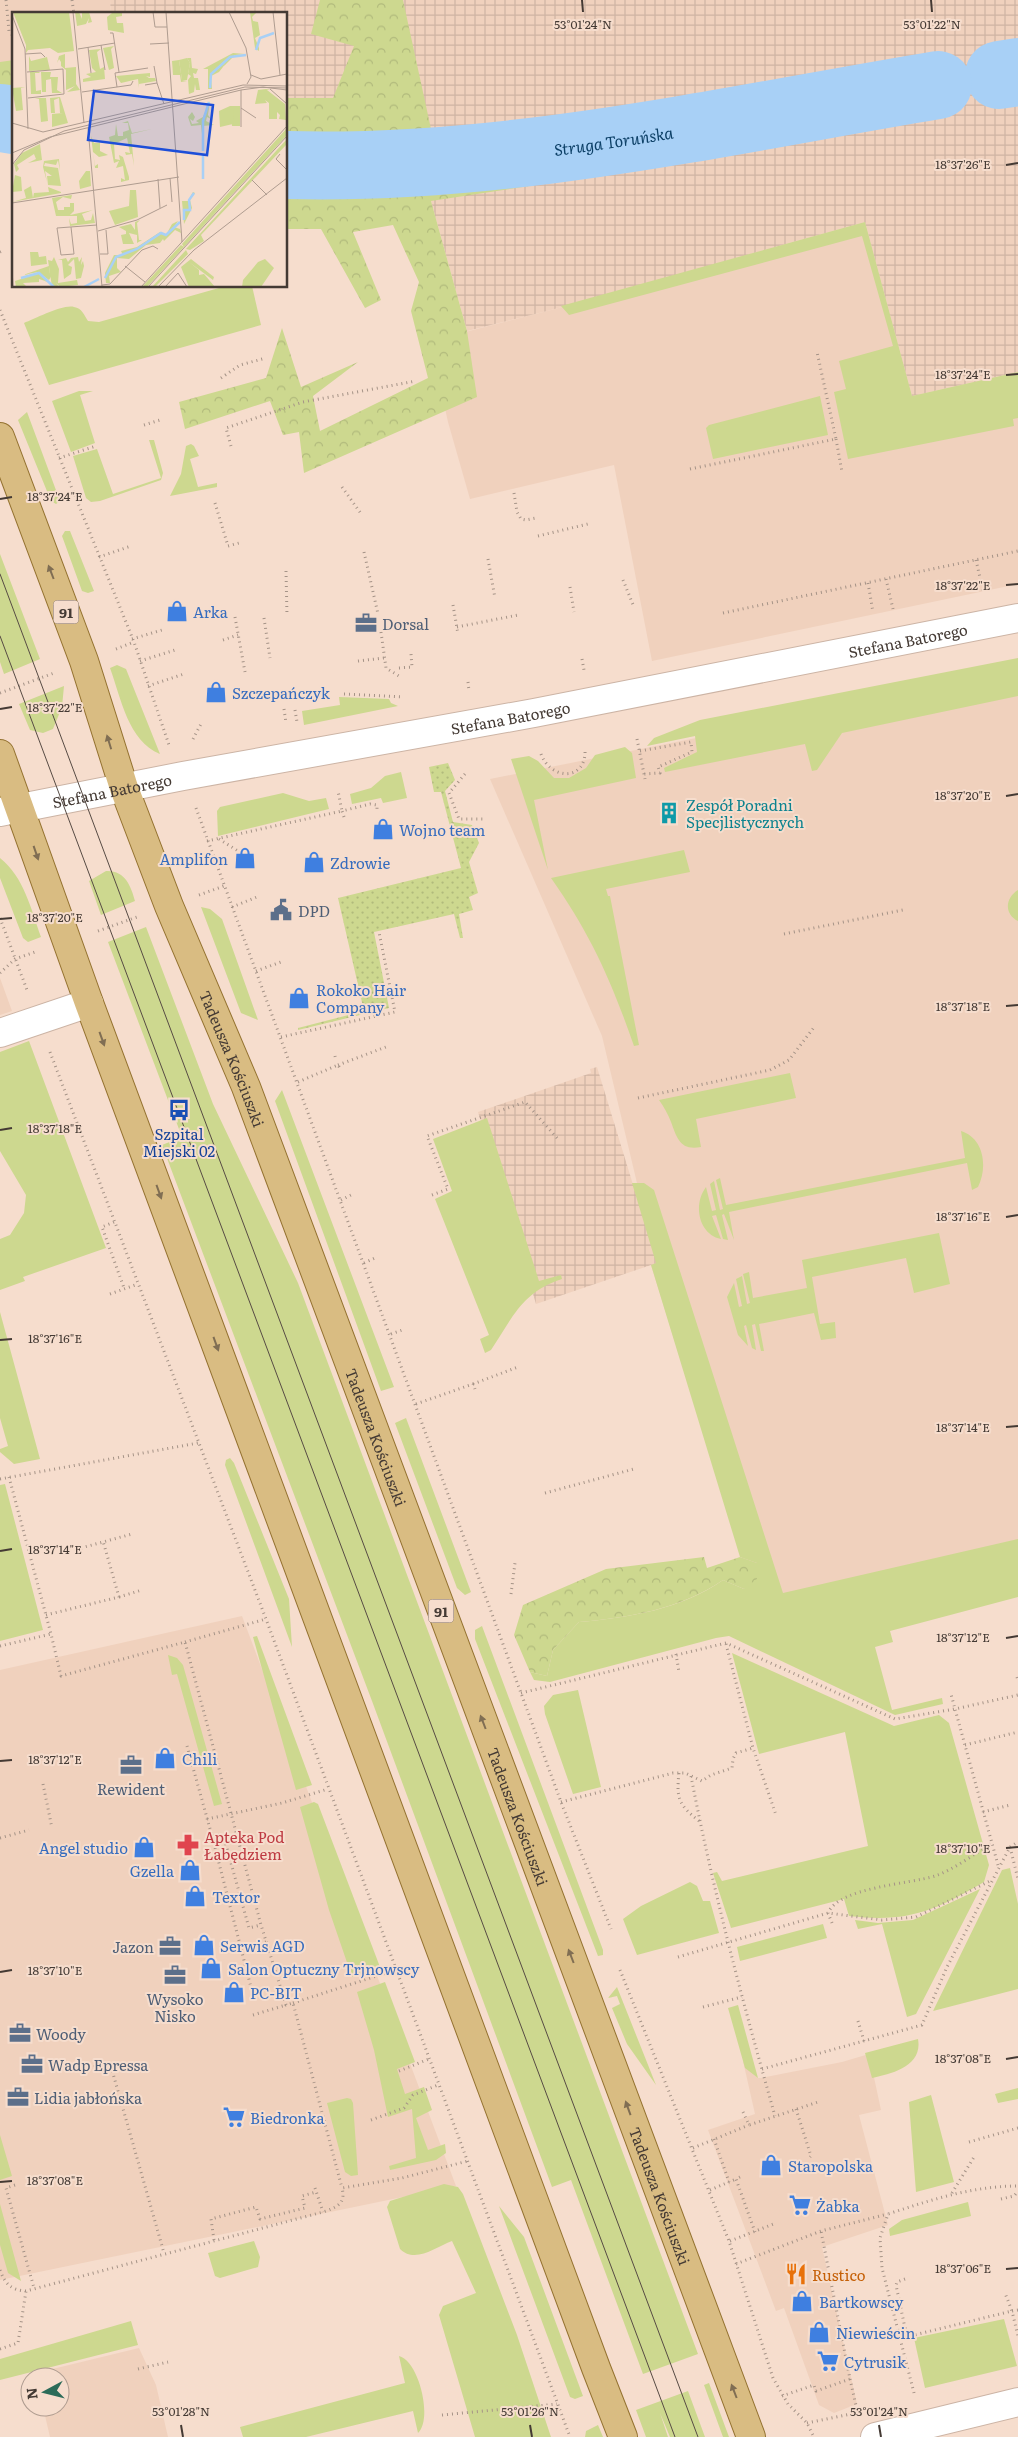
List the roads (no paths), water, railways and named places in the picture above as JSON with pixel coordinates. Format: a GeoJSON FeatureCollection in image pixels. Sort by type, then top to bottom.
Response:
{"type":"FeatureCollection","features":[{"type":"Feature","properties":{"kind":"main road","name":"Tadeusza Kościuszki"},"geometry":{"type":"LineString","coordinates":[[0,438],[84,661],[124,788],[168,906],[250,1096],[751,2437]]}},
{"type":"Feature","properties":{"kind":"main road"},"geometry":{"type":"LineString","coordinates":[[0,754],[10,810],[67,941],[592,2358],[623,2437]]}},
{"type":"Feature","properties":{"kind":"street","name":"Stefana Batorego"},"geometry":{"type":"LineString","coordinates":[[10,810],[183,776],[478,724],[1018,618]]}},
{"type":"Feature","properties":{"kind":"street"},"geometry":{"type":"LineString","coordinates":[[0,1033],[89,1003]]}},
{"type":"Feature","properties":{"kind":"street"},"geometry":{"type":"LineString","coordinates":[[876,2437],[1018,2402]]}},
{"type":"Feature","properties":{"kind":"waterway","name":"Struga Toruńska"},"geometry":{"type":"LineString","coordinates":[[999,75],[1018,72]]}},
{"type":"Feature","properties":{"kind":"waterway","name":"Struga Toruńska"},"geometry":{"type":"LineString","coordinates":[[288,165],[368,165],[532,152],[695,128],[938,85]]}},
{"type":"Feature","properties":{"kind":"waterway","name":"Struga Toruńska"},"geometry":{"type":"LineString","coordinates":[[0,118],[12,120]]}},
{"type":"Feature","properties":{"kind":"tram line"},"geometry":{"type":"LineString","coordinates":[[0,574],[698,2437]]}},
{"type":"Feature","properties":{"kind":"tram line"},"geometry":{"type":"LineString","coordinates":[[0,636],[675,2437]]}},
{"type":"Feature","properties":{"kind":"place","name":"Arka"},"geometry":{"type":"Point","coordinates":[177,611]}},
{"type":"Feature","properties":{"kind":"place","name":"Dorsal"},"geometry":{"type":"Point","coordinates":[366,623]}},
{"type":"Feature","properties":{"kind":"place","name":"Szczepańczyk"},"geometry":{"type":"Point","coordinates":[216,692]}},
{"type":"Feature","properties":{"kind":"place","name":"Zespół Poradni Specjlistycznych"},"geometry":{"type":"Point","coordinates":[669,813]}},
{"type":"Feature","properties":{"kind":"place","name":"Wojno team"},"geometry":{"type":"Point","coordinates":[383,829]}},
{"type":"Feature","properties":{"kind":"place","name":"Amplifon"},"geometry":{"type":"Point","coordinates":[245,858]}},
{"type":"Feature","properties":{"kind":"place","name":"Zdrowie"},"geometry":{"type":"Point","coordinates":[314,862]}},
{"type":"Feature","properties":{"kind":"place","name":"DPD"},"geometry":{"type":"Point","coordinates":[281,910]}},
{"type":"Feature","properties":{"kind":"place","name":"Rokoko Hair Company"},"geometry":{"type":"Point","coordinates":[299,998]}},
{"type":"Feature","properties":{"kind":"place","name":"Szpital Miejski 02"},"geometry":{"type":"Point","coordinates":[179,1110]}},
{"type":"Feature","properties":{"kind":"place","name":"Chili"},"geometry":{"type":"Point","coordinates":[165,1758]}},
{"type":"Feature","properties":{"kind":"place","name":"Rewident"},"geometry":{"type":"Point","coordinates":[131,1765]}},
{"type":"Feature","properties":{"kind":"place","name":"Apteka Pod Łabędziem"},"geometry":{"type":"Point","coordinates":[188,1845]}},
{"type":"Feature","properties":{"kind":"place","name":"Angel studio"},"geometry":{"type":"Point","coordinates":[144,1847]}},
{"type":"Feature","properties":{"kind":"place","name":"Gzella"},"geometry":{"type":"Point","coordinates":[190,1870]}},
{"type":"Feature","properties":{"kind":"place","name":"Textor"},"geometry":{"type":"Point","coordinates":[195,1896]}},
{"type":"Feature","properties":{"kind":"place","name":"Serwis AGD"},"geometry":{"type":"Point","coordinates":[204,1945]}},
{"type":"Feature","properties":{"kind":"place","name":"Jazon"},"geometry":{"type":"Point","coordinates":[170,1946]}},
{"type":"Feature","properties":{"kind":"place","name":"Salon Optuczny Trjnowscy"},"geometry":{"type":"Point","coordinates":[211,1968]}},
{"type":"Feature","properties":{"kind":"place","name":"Wysoko Nisko"},"geometry":{"type":"Point","coordinates":[175,1975]}},
{"type":"Feature","properties":{"kind":"place","name":"PC-BIT"},"geometry":{"type":"Point","coordinates":[234,1992]}},
{"type":"Feature","properties":{"kind":"place","name":"Woody"},"geometry":{"type":"Point","coordinates":[20,2033]}},
{"type":"Feature","properties":{"kind":"place","name":"Wadp Epressa"},"geometry":{"type":"Point","coordinates":[32,2064]}},
{"type":"Feature","properties":{"kind":"place","name":"Lidia jabłońska"},"geometry":{"type":"Point","coordinates":[18,2097]}},
{"type":"Feature","properties":{"kind":"place","name":"Biedronka"},"geometry":{"type":"Point","coordinates":[234,2117]}},
{"type":"Feature","properties":{"kind":"place","name":"Staropolska"},"geometry":{"type":"Point","coordinates":[771,2165]}},
{"type":"Feature","properties":{"kind":"place","name":"Żabka"},"geometry":{"type":"Point","coordinates":[800,2205]}},
{"type":"Feature","properties":{"kind":"place","name":"Rustico"},"geometry":{"type":"Point","coordinates":[796,2274]}},
{"type":"Feature","properties":{"kind":"place","name":"Bartkowscy"},"geometry":{"type":"Point","coordinates":[802,2301]}},
{"type":"Feature","properties":{"kind":"place","name":"Niewieścin"},"geometry":{"type":"Point","coordinates":[819,2332]}},
{"type":"Feature","properties":{"kind":"place","name":"Cytrusik"},"geometry":{"type":"Point","coordinates":[828,2361]}}]}
